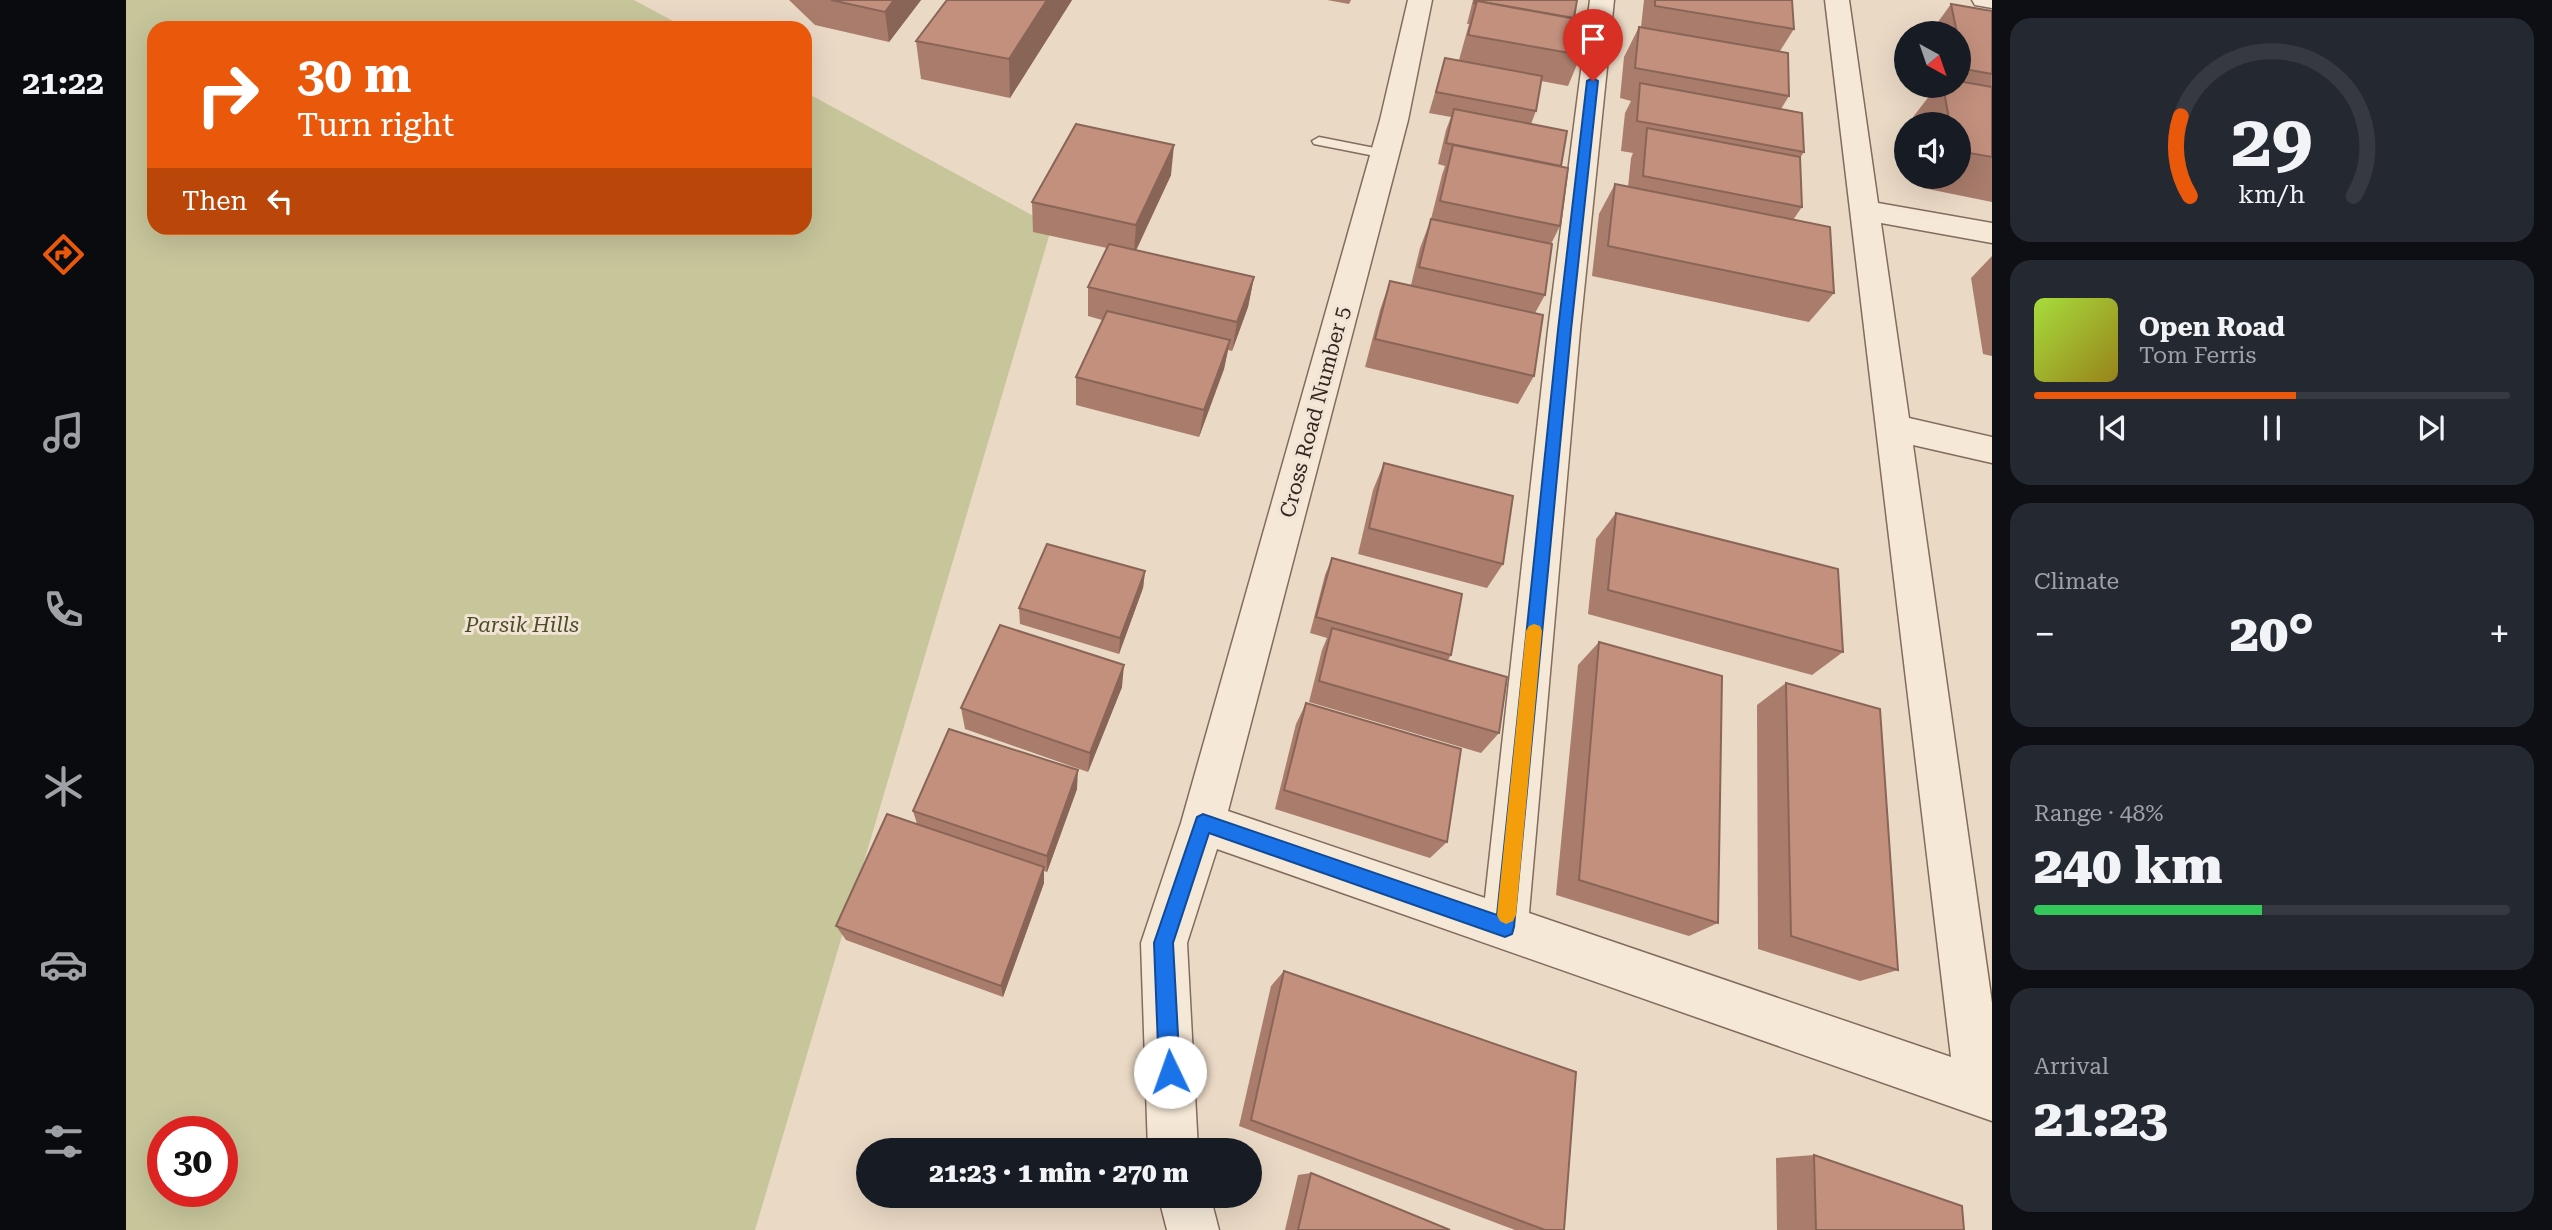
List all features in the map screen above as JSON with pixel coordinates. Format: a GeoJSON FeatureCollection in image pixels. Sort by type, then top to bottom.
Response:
{"type":"FeatureCollection","features":[{"type":"Feature","properties":{"kind":"street","name":"Cross Road Number 5"},"geometry":{"type":"LineString","coordinates":[[1172,1138],[1164,943],[1203,823],[1385,154],[1420,0]]}},
{"type":"Feature","properties":{"kind":"street"},"geometry":{"type":"LineString","coordinates":[[1505,927],[1573,251],[1602,0]]}},
{"type":"Feature","properties":{"kind":"street"},"geometry":{"type":"LineString","coordinates":[[1203,823],[1986,1094],[1893,427],[1837,0]]}},
{"type":"Feature","properties":{"kind":"street"},"geometry":{"type":"LineString","coordinates":[[1983,0],[1992,1]]}},
{"type":"Feature","properties":{"kind":"street"},"geometry":{"type":"LineString","coordinates":[[1864,209],[1992,233]]}},
{"type":"Feature","properties":{"kind":"street"},"geometry":{"type":"LineString","coordinates":[[1893,427],[1992,450]]}},
{"type":"Feature","properties":{"kind":"street"},"geometry":{"type":"LineString","coordinates":[[1187,1208],[1193,1230]]}},
{"type":"Feature","properties":{"kind":"lane"},"geometry":{"type":"LineString","coordinates":[[1319,141],[1385,154]]}},
{"type":"Feature","properties":{"kind":"green space","name":"Parsik Hills"},"geometry":{"type":"Polygon","coordinates":[[[126,0],[634,0],[673,21],[147,21],[147,235],[812,235],[812,96],[1052,226],[755,1230],[126,1230],[126,0]]]}},
{"type":"Feature","properties":{"kind":"building"},"geometry":{"type":"Polygon","coordinates":[[[831,0],[894,0],[885,12],[831,0]]]}},
{"type":"Feature","properties":{"kind":"building"},"geometry":{"type":"Polygon","coordinates":[[[947,0],[1047,0],[1009,59],[916,41],[947,0]]]}},
{"type":"Feature","properties":{"kind":"building"},"geometry":{"type":"Polygon","coordinates":[[[1475,0],[1577,0],[1574,18],[1477,1],[1476,4],[1475,0]]]}},
{"type":"Feature","properties":{"kind":"building"},"geometry":{"type":"Polygon","coordinates":[[[1655,0],[1792,0],[1794,29],[1655,6],[1655,0]]]}},
{"type":"Feature","properties":{"kind":"building"},"geometry":{"type":"Polygon","coordinates":[[[1477,1],[1587,21],[1581,55],[1468,35],[1477,1]]]}},
{"type":"Feature","properties":{"kind":"building"},"geometry":{"type":"Polygon","coordinates":[[[1951,4],[1992,11],[1992,74],[1971,70],[1971,21],[1955,21],[1951,4]]]}},
{"type":"Feature","properties":{"kind":"building"},"geometry":{"type":"Polygon","coordinates":[[[1639,27],[1788,53],[1789,96],[1635,68],[1639,27]]]}},
{"type":"Feature","properties":{"kind":"building"},"geometry":{"type":"Polygon","coordinates":[[[1445,58],[1542,76],[1536,111],[1436,92],[1445,58]]]}},
{"type":"Feature","properties":{"kind":"building"},"geometry":{"type":"Polygon","coordinates":[[[1640,83],[1802,113],[1804,152],[1637,121],[1640,83]]]}},
{"type":"Feature","properties":{"kind":"building"},"geometry":{"type":"Polygon","coordinates":[[[1971,83],[1992,87],[1992,157],[1971,153],[1971,112],[1948,112],[1945,98],[1971,98],[1971,83]]]}},
{"type":"Feature","properties":{"kind":"building"},"geometry":{"type":"Polygon","coordinates":[[[1454,109],[1567,131],[1561,166],[1446,143],[1454,109]]]}},
{"type":"Feature","properties":{"kind":"building"},"geometry":{"type":"Polygon","coordinates":[[[1076,124],[1174,145],[1136,225],[1032,202],[1076,124]]]}},
{"type":"Feature","properties":{"kind":"building"},"geometry":{"type":"Polygon","coordinates":[[[1647,128],[1800,157],[1802,207],[1643,176],[1647,128]]]}},
{"type":"Feature","properties":{"kind":"building"},"geometry":{"type":"Polygon","coordinates":[[[1453,145],[1568,168],[1560,226],[1440,201],[1453,145]]]}},
{"type":"Feature","properties":{"kind":"building"},"geometry":{"type":"Polygon","coordinates":[[[1615,184],[1830,227],[1834,293],[1608,246],[1615,184]]]}},
{"type":"Feature","properties":{"kind":"building"},"geometry":{"type":"Polygon","coordinates":[[[1431,219],[1552,244],[1545,295],[1419,267],[1431,219]]]}},
{"type":"Feature","properties":{"kind":"building"},"geometry":{"type":"Polygon","coordinates":[[[1109,244],[1254,277],[1237,322],[1088,287],[1109,244]]]}},
{"type":"Feature","properties":{"kind":"building"},"geometry":{"type":"Polygon","coordinates":[[[1390,281],[1543,315],[1534,376],[1375,339],[1390,281]]]}},
{"type":"Feature","properties":{"kind":"building"},"geometry":{"type":"Polygon","coordinates":[[[1107,311],[1230,340],[1204,410],[1076,377],[1107,311]]]}},
{"type":"Feature","properties":{"kind":"building"},"geometry":{"type":"Polygon","coordinates":[[[1384,463],[1513,496],[1503,564],[1369,528],[1384,463]]]}},
{"type":"Feature","properties":{"kind":"building"},"geometry":{"type":"Polygon","coordinates":[[[1616,513],[1838,569],[1843,652],[1608,590],[1616,513]]]}},
{"type":"Feature","properties":{"kind":"building"},"geometry":{"type":"Polygon","coordinates":[[[1047,544],[1145,571],[1120,638],[1019,608],[1047,544]]]}},
{"type":"Feature","properties":{"kind":"building"},"geometry":{"type":"Polygon","coordinates":[[[1332,558],[1462,594],[1451,655],[1316,617],[1332,558]]]}},
{"type":"Feature","properties":{"kind":"building"},"geometry":{"type":"Polygon","coordinates":[[[1000,625],[1124,665],[1090,753],[961,708],[1000,625]]]}},
{"type":"Feature","properties":{"kind":"building"},"geometry":{"type":"Polygon","coordinates":[[[1332,628],[1507,677],[1499,733],[1319,681],[1332,628]]]}},
{"type":"Feature","properties":{"kind":"building"},"geometry":{"type":"Polygon","coordinates":[[[1599,642],[1722,676],[1718,923],[1579,880],[1599,642]]]}},
{"type":"Feature","properties":{"kind":"building"},"geometry":{"type":"Polygon","coordinates":[[[1786,683],[1880,709],[1898,970],[1791,936],[1786,683]]]}},
{"type":"Feature","properties":{"kind":"building"},"geometry":{"type":"Polygon","coordinates":[[[1306,703],[1461,749],[1447,842],[1284,790],[1306,703]]]}},
{"type":"Feature","properties":{"kind":"building"},"geometry":{"type":"Polygon","coordinates":[[[949,729],[1078,770],[1047,856],[913,811],[949,729]]]}},
{"type":"Feature","properties":{"kind":"building"},"geometry":{"type":"Polygon","coordinates":[[[887,814],[1044,867],[1001,986],[836,926],[887,814]]]}},
{"type":"Feature","properties":{"kind":"building"},"geometry":{"type":"Polygon","coordinates":[[[1284,971],[1576,1072],[1564,1230],[1545,1230],[1251,1120],[1284,971]]]}},
{"type":"Feature","properties":{"kind":"building"},"geometry":{"type":"Polygon","coordinates":[[[1814,1155],[1962,1206],[1964,1230],[1816,1230],[1814,1155]]]}},
{"type":"Feature","properties":{"kind":"building"},"geometry":{"type":"Polygon","coordinates":[[[1311,1173],[1450,1230],[1298,1230],[1311,1173]]]}},
{"type":"Feature","properties":{"kind":"slow traffic"},"geometry":{"type":"LineString","coordinates":[[1506,915],[1534,631]]}},
{"type":"Feature","properties":{"kind":"route"},"geometry":{"type":"LineString","coordinates":[[1170,1072],[1164,943],[1203,823],[1505,927],[1564,330],[1593,81]]}}]}
